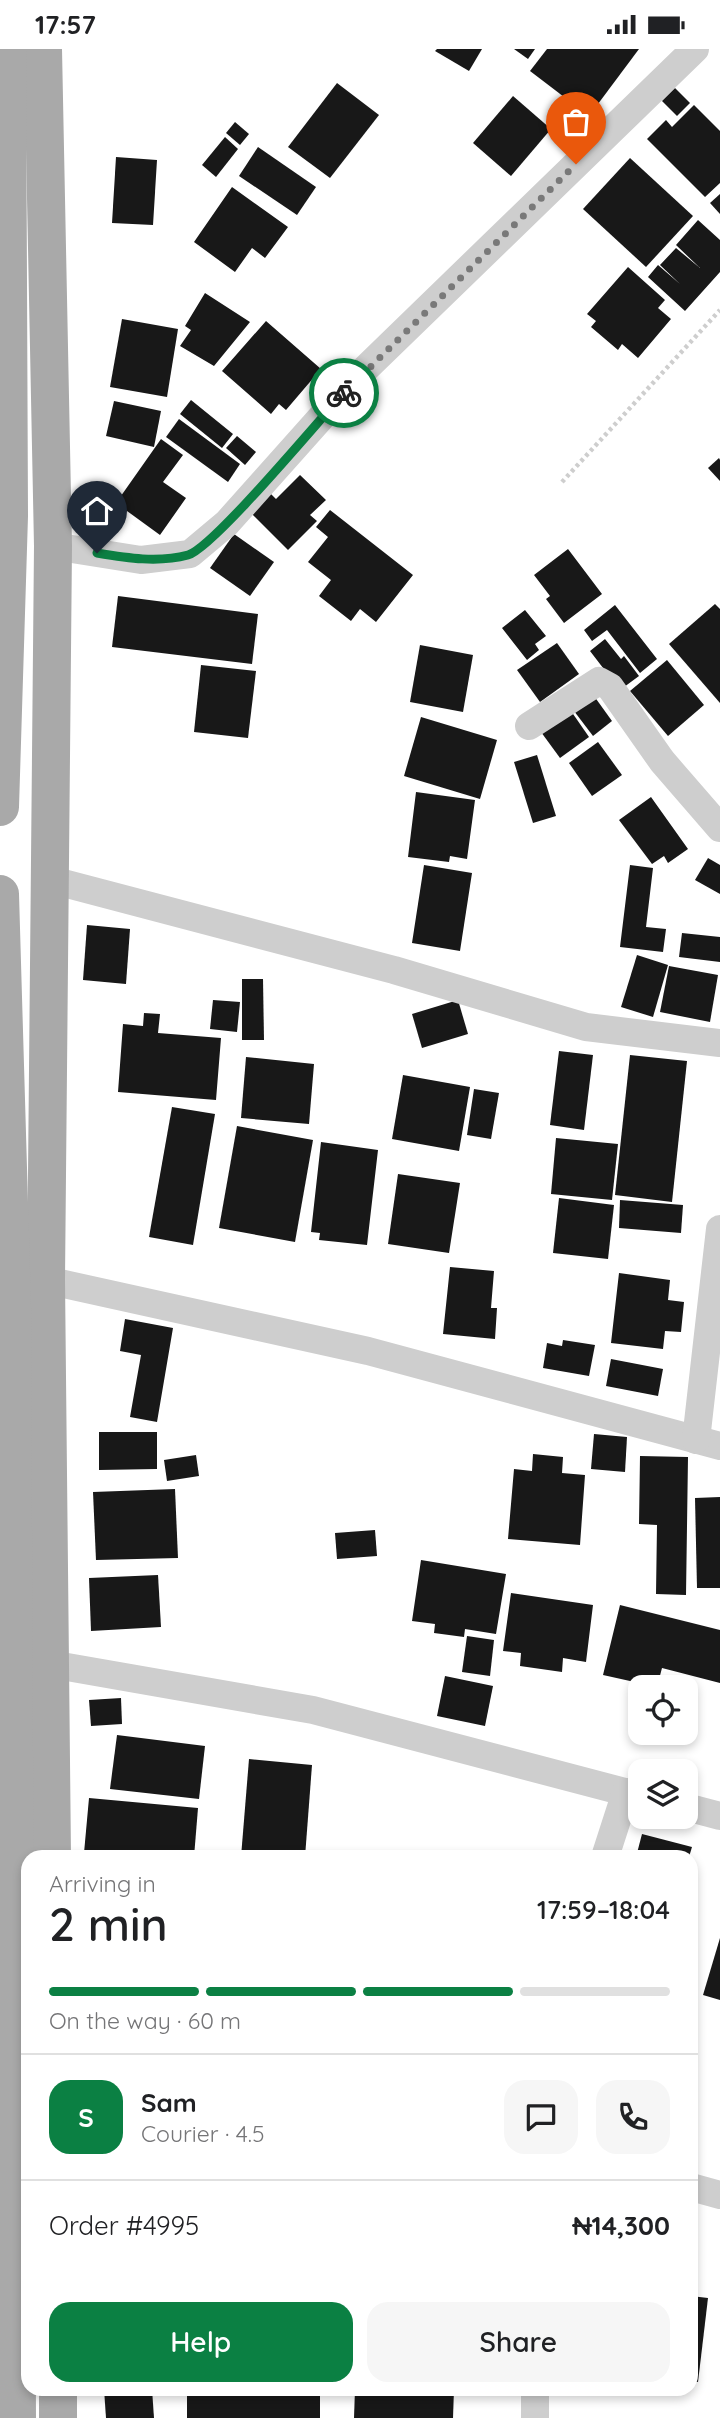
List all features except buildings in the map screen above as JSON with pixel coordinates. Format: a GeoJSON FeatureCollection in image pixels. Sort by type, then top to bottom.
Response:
{"type":"FeatureCollection","features":[{"type":"Feature","properties":{"kind":"main road"},"geometry":{"type":"LineString","coordinates":[[0,807],[5,516],[4,153],[7,49]]}},
{"type":"Feature","properties":{"kind":"main road"},"geometry":{"type":"LineString","coordinates":[[21,2329],[7,2117],[21,1666],[46,1280],[53,547],[43,49]]}},
{"type":"Feature","properties":{"kind":"main road"},"geometry":{"type":"LineString","coordinates":[[0,894],[6,1303],[21,1666],[51,1850]]}},
{"type":"Feature","properties":{"kind":"main road"},"geometry":{"type":"LineString","coordinates":[[17,2418],[21,2359]]}},
{"type":"Feature","properties":{"kind":"main road"},"geometry":{"type":"LineString","coordinates":[[58,2396],[58,2418]]}},
{"type":"Feature","properties":{"kind":"street"},"geometry":{"type":"LineString","coordinates":[[53,547],[141,560],[190,554],[227,523],[359,376],[695,49]]}},
{"type":"Feature","properties":{"kind":"street"},"geometry":{"type":"LineString","coordinates":[[529,726],[599,681],[610,687],[662,761],[720,828]]}},
{"type":"Feature","properties":{"kind":"street"},"geometry":{"type":"LineString","coordinates":[[48,879],[394,970],[586,1027],[720,1043]]}},
{"type":"Feature","properties":{"kind":"street"},"geometry":{"type":"LineString","coordinates":[[46,1280],[368,1351],[708,1443],[720,1229]]}},
{"type":"Feature","properties":{"kind":"street"},"geometry":{"type":"LineString","coordinates":[[21,1666],[313,1710],[628,1793]]}},
{"type":"Feature","properties":{"kind":"street"},"geometry":{"type":"LineString","coordinates":[[609,1850],[628,1806]]}},
{"type":"Feature","properties":{"kind":"street"},"geometry":{"type":"LineString","coordinates":[[698,1810],[720,1816]]}},
{"type":"Feature","properties":{"kind":"street"},"geometry":{"type":"LineString","coordinates":[[698,2189],[720,2195]]}},
{"type":"Feature","properties":{"kind":"street"},"geometry":{"type":"LineString","coordinates":[[535,2418],[536,2396]]}},
{"type":"Feature","properties":{"kind":"path"},"geometry":{"type":"LineString","coordinates":[[562,482],[720,310]]}},
{"type":"Feature","properties":{"kind":"way so far"},"geometry":{"type":"LineString","coordinates":[[344,393],[576,164]]}},
{"type":"Feature","properties":{"kind":"route"},"geometry":{"type":"LineString","coordinates":[[97,553],[141,560],[190,554],[227,523],[344,393]]}}]}
